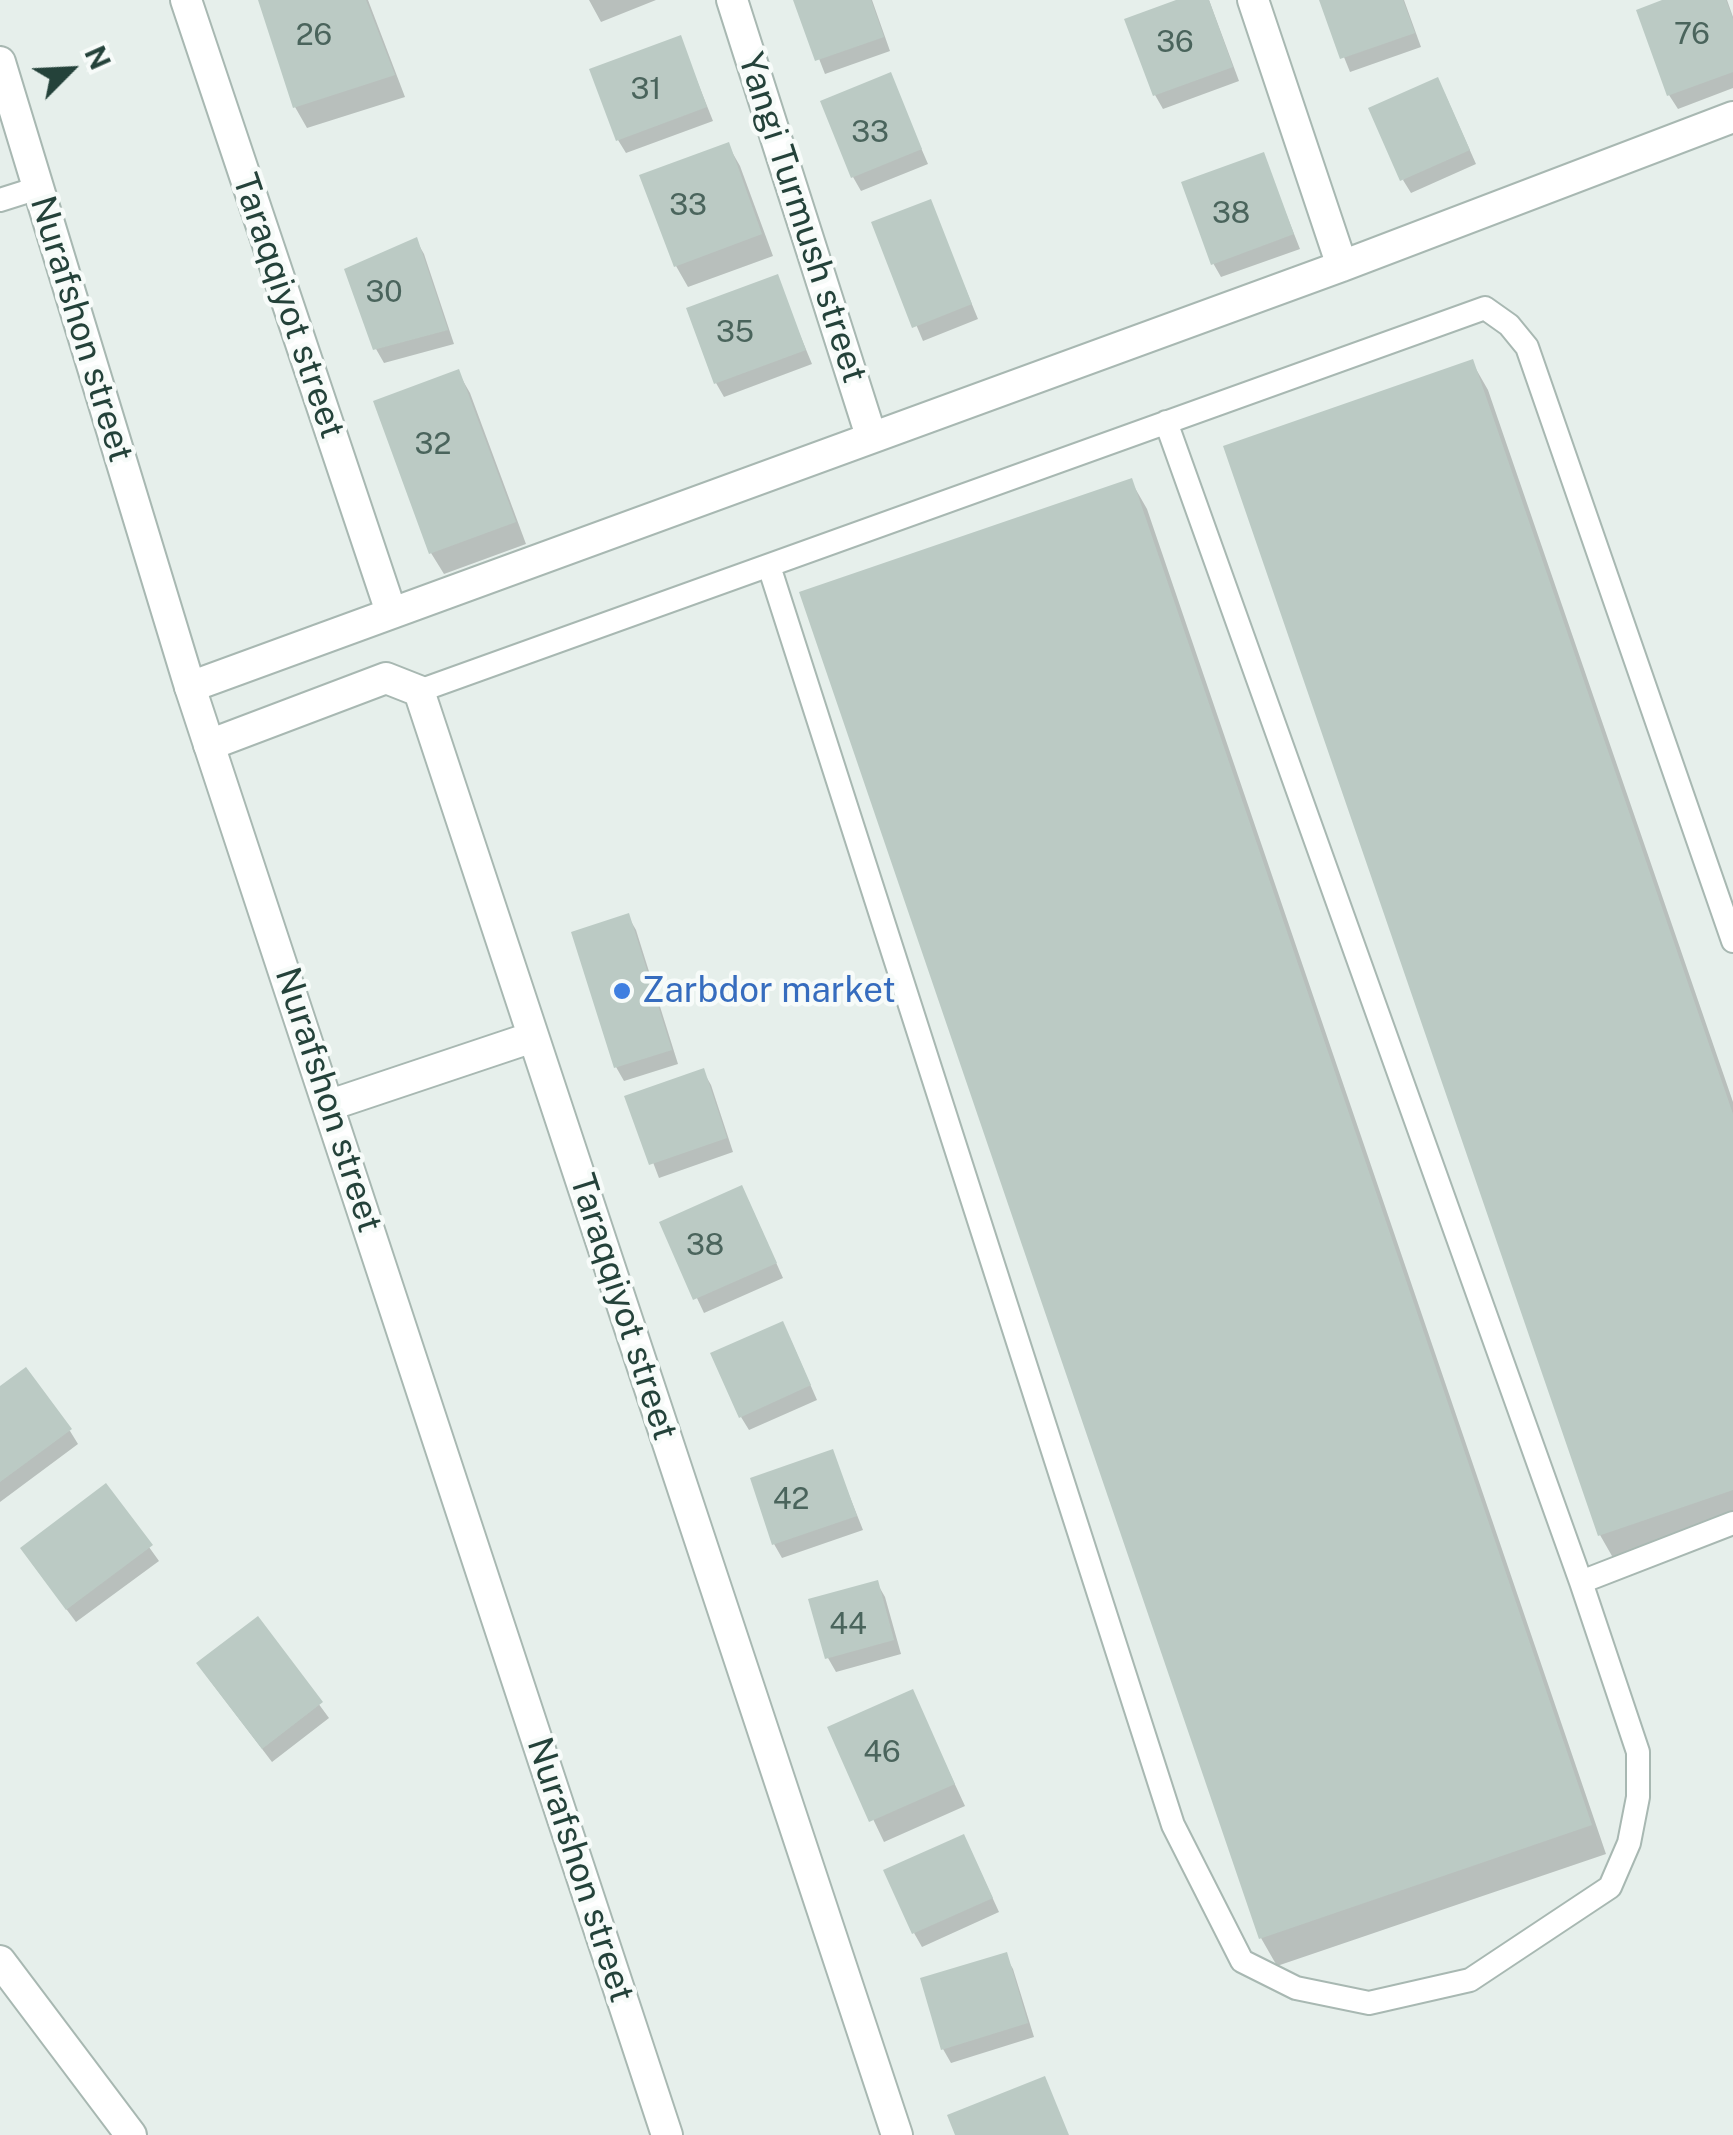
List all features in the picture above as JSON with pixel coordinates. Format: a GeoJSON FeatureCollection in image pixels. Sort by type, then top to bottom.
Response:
{"type":"FeatureCollection","features":[{"type":"Feature","properties":{"kind":"street","name":"Taraqqiyot street"},"geometry":{"type":"LineString","coordinates":[[186,0],[391,612]]}},
{"type":"Feature","properties":{"kind":"street","name":"Yangi Turmush street"},"geometry":{"type":"LineString","coordinates":[[732,0],[871,436]]}},
{"type":"Feature","properties":{"kind":"street"},"geometry":{"type":"LineString","coordinates":[[1253,0],[1342,266]]}},
{"type":"Feature","properties":{"kind":"street","name":"Nurafshon street"},"geometry":{"type":"LineString","coordinates":[[0,62],[190,686],[667,2135]]}},
{"type":"Feature","properties":{"kind":"street"},"geometry":{"type":"LineString","coordinates":[[190,686],[1342,266],[1733,117]]}},
{"type":"Feature","properties":{"kind":"street"},"geometry":{"type":"LineString","coordinates":[[209,745],[386,678],[419,692]]}},
{"type":"Feature","properties":{"kind":"street","name":"Taraqqiyot street"},"geometry":{"type":"LineString","coordinates":[[419,692],[897,2135]]}},
{"type":"Feature","properties":{"kind":"street"},"geometry":{"type":"LineString","coordinates":[[330,1105],[534,1037]]}},
{"type":"Feature","properties":{"kind":"street"},"geometry":{"type":"LineString","coordinates":[[0,1961],[131,2135]]}},
{"type":"Feature","properties":{"kind":"lane"},"geometry":{"type":"LineString","coordinates":[[0,200],[38,188]]}},
{"type":"Feature","properties":{"kind":"lane"},"geometry":{"type":"LineString","coordinates":[[419,692],[1485,308],[1509,325],[1528,347],[1733,941]]}},
{"type":"Feature","properties":{"kind":"lane"},"geometry":{"type":"LineString","coordinates":[[769,566],[1174,1825],[1242,1960],[1296,1988],[1369,2003],[1470,1980],[1610,1888],[1629,1844],[1638,1797],[1638,1752],[1166,422]]}},
{"type":"Feature","properties":{"kind":"lane"},"geometry":{"type":"LineString","coordinates":[[1580,1582],[1733,1523]]}},
{"type":"Feature","properties":{"kind":"building"},"geometry":{"type":"Polygon","coordinates":[[[258,0],[366,0],[395,75],[293,108],[258,0]]]}},
{"type":"Feature","properties":{"kind":"building"},"geometry":{"type":"Polygon","coordinates":[[[793,0],[871,0],[884,37],[815,61],[793,0]]]}},
{"type":"Feature","properties":{"kind":"building"},"geometry":{"type":"Polygon","coordinates":[[[1176,0],[1209,0],[1233,67],[1153,96],[1124,19],[1176,0]]]}},
{"type":"Feature","properties":{"kind":"building"},"geometry":{"type":"Polygon","coordinates":[[[1319,0],[1403,0],[1415,33],[1340,59],[1319,0]]]}},
{"type":"Feature","properties":{"kind":"building"},"geometry":{"type":"Polygon","coordinates":[[[1662,0],[1726,0],[1733,19],[1733,72],[1667,96],[1636,10],[1662,0]]]}},
{"type":"Feature","properties":{"kind":"building"},"geometry":{"type":"Polygon","coordinates":[[[681,35],[707,107],[616,141],[589,69],[681,35]]]}},
{"type":"Feature","properties":{"kind":"building"},"geometry":{"type":"Polygon","coordinates":[[[891,72],[922,149],[851,178],[820,101],[891,72]]]}},
{"type":"Feature","properties":{"kind":"building"},"geometry":{"type":"Polygon","coordinates":[[[1438,77],[1470,150],[1400,181],[1368,108],[1438,77]]]}},
{"type":"Feature","properties":{"kind":"building"},"geometry":{"type":"Polygon","coordinates":[[[729,142],[762,234],[674,267],[639,175],[729,142]]]}},
{"type":"Feature","properties":{"kind":"building"},"geometry":{"type":"Polygon","coordinates":[[[1264,152],[1294,234],[1211,265],[1181,182],[1264,152]]]}},
{"type":"Feature","properties":{"kind":"building"},"geometry":{"type":"Polygon","coordinates":[[[931,199],[972,304],[912,328],[871,222],[931,199]]]}},
{"type":"Feature","properties":{"kind":"building"},"geometry":{"type":"Polygon","coordinates":[[[417,237],[448,330],[373,350],[344,269],[417,237]]]}},
{"type":"Feature","properties":{"kind":"building"},"geometry":{"type":"Polygon","coordinates":[[[778,274],[806,350],[714,384],[686,308],[778,274]]]}},
{"type":"Feature","properties":{"kind":"building"},"geometry":{"type":"Polygon","coordinates":[[[1473,359],[1733,1114],[1733,1490],[1598,1536],[1223,446],[1473,359]]]}},
{"type":"Feature","properties":{"kind":"building"},"geometry":{"type":"Polygon","coordinates":[[[459,369],[516,522],[429,554],[373,401],[459,369]]]}},
{"type":"Feature","properties":{"kind":"building"},"geometry":{"type":"Polygon","coordinates":[[[1132,478],[1592,1825],[1259,1939],[799,592],[1132,478]]]}},
{"type":"Feature","properties":{"kind":"building","name":"Zarbdor market"},"geometry":{"type":"Polygon","coordinates":[[[629,913],[672,1050],[614,1068],[571,932],[629,913]]]}},
{"type":"Feature","properties":{"kind":"building"},"geometry":{"type":"Polygon","coordinates":[[[704,1068],[727,1138],[649,1165],[624,1096],[704,1068]]]}},
{"type":"Feature","properties":{"kind":"building"},"geometry":{"type":"Polygon","coordinates":[[[742,1185],[777,1263],[693,1300],[659,1222],[742,1185]]]}},
{"type":"Feature","properties":{"kind":"building"},"geometry":{"type":"Polygon","coordinates":[[[783,1321],[811,1385],[739,1418],[710,1353],[783,1321]]]}},
{"type":"Feature","properties":{"kind":"building"},"geometry":{"type":"Polygon","coordinates":[[[26,1367],[72,1429],[0,1482],[0,1386],[26,1367]]]}},
{"type":"Feature","properties":{"kind":"building"},"geometry":{"type":"Polygon","coordinates":[[[833,1449],[857,1516],[772,1545],[750,1478],[833,1449]]]}},
{"type":"Feature","properties":{"kind":"building"},"geometry":{"type":"Polygon","coordinates":[[[106,1483],[153,1545],[66,1610],[20,1548],[106,1483]]]}},
{"type":"Feature","properties":{"kind":"building"},"geometry":{"type":"Polygon","coordinates":[[[878,1580],[894,1640],[825,1659],[808,1599],[878,1580]]]}},
{"type":"Feature","properties":{"kind":"building"},"geometry":{"type":"Polygon","coordinates":[[[258,1616],[323,1702],[262,1749],[196,1663],[258,1616]]]}},
{"type":"Feature","properties":{"kind":"building"},"geometry":{"type":"Polygon","coordinates":[[[913,1689],[955,1784],[869,1822],[827,1727],[913,1689]]]}},
{"type":"Feature","properties":{"kind":"building"},"geometry":{"type":"Polygon","coordinates":[[[964,1834],[993,1898],[912,1934],[883,1870],[964,1834]]]}},
{"type":"Feature","properties":{"kind":"building"},"geometry":{"type":"Polygon","coordinates":[[[1007,1952],[1028,2023],[941,2050],[920,1978],[1007,1952]]]}},
{"type":"Feature","properties":{"kind":"building"},"geometry":{"type":"Polygon","coordinates":[[[1045,2076],[1069,2135],[955,2135],[947,2115],[1045,2076]]]}},
{"type":"Feature","properties":{"kind":"place","name":"Zarbdor market"},"geometry":{"type":"Point","coordinates":[622,991]}}]}
